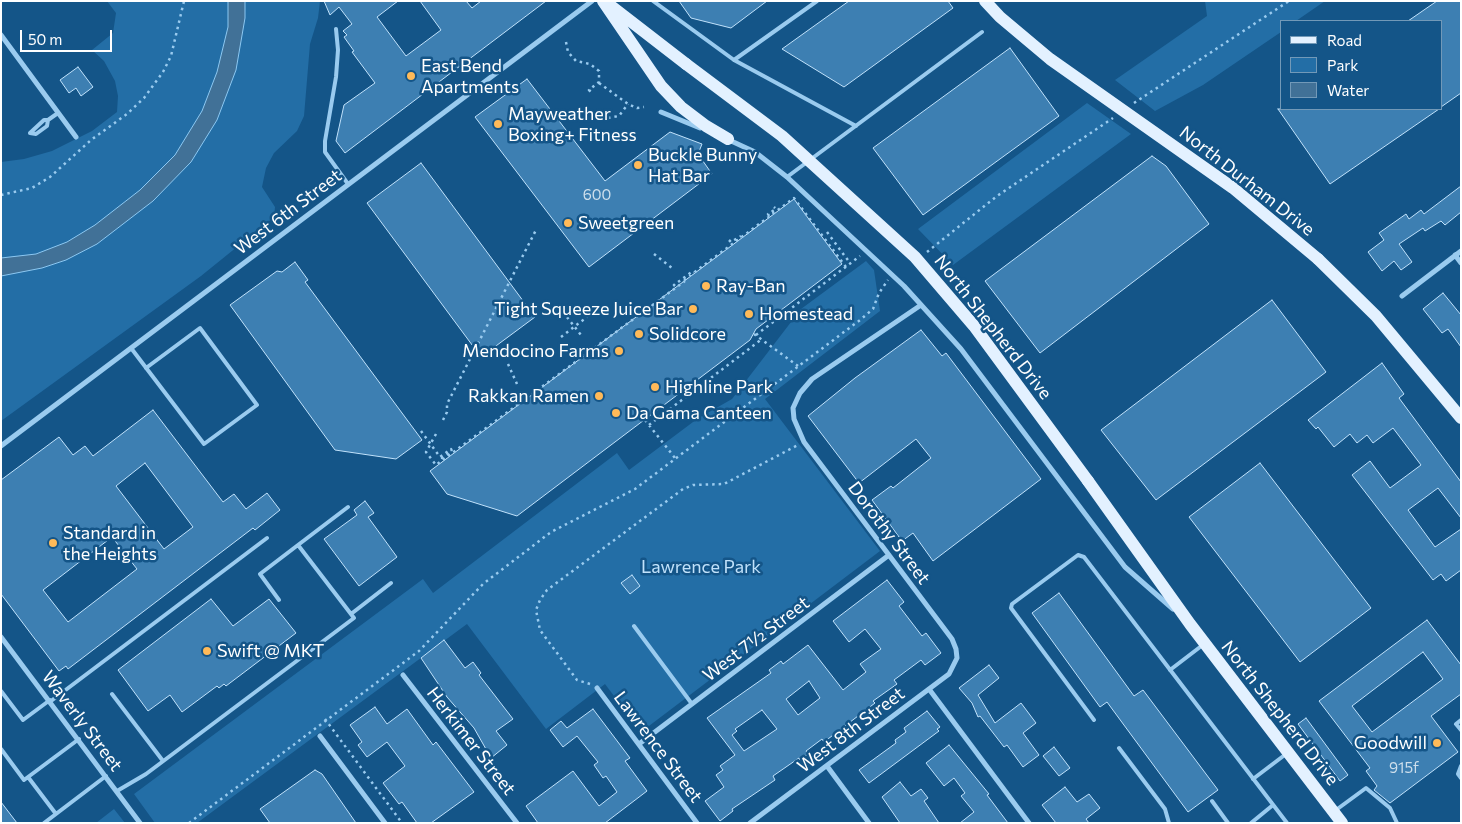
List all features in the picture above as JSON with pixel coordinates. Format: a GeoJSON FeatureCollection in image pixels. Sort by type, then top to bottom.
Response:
{"type":"FeatureCollection","features":[{"type":"Feature","properties":{"kind":"main road","name":"North Shepherd Drive"},"geometry":{"type":"LineString","coordinates":[[604,1],[629,22],[782,136],[915,257],[974,326],[1190,624],[1342,823]]}},
{"type":"Feature","properties":{"kind":"main road"},"geometry":{"type":"LineString","coordinates":[[604,1],[661,86],[681,107],[706,126],[728,139]]}},
{"type":"Feature","properties":{"kind":"main road","name":"North Durham Drive"},"geometry":{"type":"LineString","coordinates":[[985,1],[1000,17],[1050,59],[1233,188],[1318,259],[1376,316],[1461,418]]}},
{"type":"Feature","properties":{"kind":"street","name":"West 6th Street"},"geometry":{"type":"LineString","coordinates":[[1,446],[592,1]]}},
{"type":"Feature","properties":{"kind":"street"},"geometry":{"type":"LineString","coordinates":[[1,35],[76,137]]}},
{"type":"Feature","properties":{"kind":"street","name":"North Shepherd Drive"},"geometry":{"type":"LineString","coordinates":[[661,112],[755,152],[787,177],[871,252],[961,349],[1125,567],[1190,624]]}},
{"type":"Feature","properties":{"kind":"street"},"geometry":{"type":"LineString","coordinates":[[1402,296],[1461,251]]}},
{"type":"Feature","properties":{"kind":"street"},"geometry":{"type":"LineString","coordinates":[[1455,256],[1461,263]]}},
{"type":"Feature","properties":{"kind":"street","name":"Dorothy Street"},"geometry":{"type":"LineString","coordinates":[[921,305],[812,379],[800,393],[793,408],[797,431],[804,442],[952,639],[957,653]]}},
{"type":"Feature","properties":{"kind":"street","name":"West 7½ Street"},"geometry":{"type":"LineString","coordinates":[[639,744],[889,555]]}},
{"type":"Feature","properties":{"kind":"street","name":"Waverly Street"},"geometry":{"type":"LineString","coordinates":[[1,637],[50,700],[140,823]]}},
{"type":"Feature","properties":{"kind":"street","name":"West 8th Street"},"geometry":{"type":"LineString","coordinates":[[750,823],[949,674],[955,665],[957,653]]}},
{"type":"Feature","properties":{"kind":"street","name":"Herkimer Street"},"geometry":{"type":"LineString","coordinates":[[404,675],[517,823]]}},
{"type":"Feature","properties":{"kind":"street","name":"Lawrence Street"},"geometry":{"type":"LineString","coordinates":[[597,688],[697,823]]}},
{"type":"Feature","properties":{"kind":"street"},"geometry":{"type":"LineString","coordinates":[[929,689],[1029,823]]}},
{"type":"Feature","properties":{"kind":"street"},"geometry":{"type":"LineString","coordinates":[[320,736],[385,823]]}},
{"type":"Feature","properties":{"kind":"street"},"geometry":{"type":"LineString","coordinates":[[827,766],[869,823]]}},
{"type":"Feature","properties":{"kind":"lane"},"geometry":{"type":"LineString","coordinates":[[653,1],[734,60],[856,126]]}},
{"type":"Feature","properties":{"kind":"lane"},"geometry":{"type":"LineString","coordinates":[[734,60],[817,1]]}},
{"type":"Feature","properties":{"kind":"lane"},"geometry":{"type":"LineString","coordinates":[[336,29],[338,50],[336,77],[325,152],[348,184]]}},
{"type":"Feature","properties":{"kind":"lane"},"geometry":{"type":"LineString","coordinates":[[787,177],[982,32]]}},
{"type":"Feature","properties":{"kind":"lane"},"geometry":{"type":"LineString","coordinates":[[48,120],[47,126],[36,134],[30,133],[44,120],[48,120],[58,113]]}},
{"type":"Feature","properties":{"kind":"lane"},"geometry":{"type":"LineString","coordinates":[[131,348],[146,368],[204,444],[257,405],[200,328],[146,368]]}},
{"type":"Feature","properties":{"kind":"lane"},"geometry":{"type":"LineString","coordinates":[[279,600],[260,574],[348,507]]}},
{"type":"Feature","properties":{"kind":"lane"},"geometry":{"type":"LineString","coordinates":[[1,691],[23,720],[267,538]]}},
{"type":"Feature","properties":{"kind":"lane"},"geometry":{"type":"LineString","coordinates":[[117,791],[163,761],[354,618],[298,545]]}},
{"type":"Feature","properties":{"kind":"lane"},"geometry":{"type":"LineString","coordinates":[[1094,720],[1011,608],[1012,604],[1078,555],[1084,557],[1287,823]]}},
{"type":"Feature","properties":{"kind":"lane"},"geometry":{"type":"LineString","coordinates":[[351,614],[391,583]]}},
{"type":"Feature","properties":{"kind":"lane"},"geometry":{"type":"LineString","coordinates":[[634,626],[692,704]]}},
{"type":"Feature","properties":{"kind":"lane"},"geometry":{"type":"LineString","coordinates":[[1170,670],[1205,644]]}},
{"type":"Feature","properties":{"kind":"lane"},"geometry":{"type":"LineString","coordinates":[[112,694],[163,761]]}},
{"type":"Feature","properties":{"kind":"lane"},"geometry":{"type":"LineString","coordinates":[[1461,720],[1456,724],[1461,730]]}},
{"type":"Feature","properties":{"kind":"lane"},"geometry":{"type":"LineString","coordinates":[[1,749],[24,780],[79,739]]}},
{"type":"Feature","properties":{"kind":"lane"},"geometry":{"type":"LineString","coordinates":[[1119,748],[1164,809],[1168,823]]}},
{"type":"Feature","properties":{"kind":"lane"},"geometry":{"type":"LineString","coordinates":[[1253,779],[1288,753]]}},
{"type":"Feature","properties":{"kind":"lane"},"geometry":{"type":"LineString","coordinates":[[1461,766],[1458,774],[1461,778]]}},
{"type":"Feature","properties":{"kind":"lane"},"geometry":{"type":"LineString","coordinates":[[44,823],[106,776]]}},
{"type":"Feature","properties":{"kind":"lane"},"geometry":{"type":"LineString","coordinates":[[28,777],[56,814]]}},
{"type":"Feature","properties":{"kind":"lane"},"geometry":{"type":"LineString","coordinates":[[1334,812],[1366,788],[1390,808],[1396,823]]}},
{"type":"Feature","properties":{"kind":"lane"},"geometry":{"type":"LineString","coordinates":[[1212,801],[1228,823]]}},
{"type":"Feature","properties":{"kind":"lane"},"geometry":{"type":"LineString","coordinates":[[1251,823],[1273,805]]}},
{"type":"Feature","properties":{"kind":"path"},"geometry":{"type":"LineString","coordinates":[[1,195],[32,188],[50,177],[91,140],[140,102],[156,83],[169,61],[177,38],[184,1]]}},
{"type":"Feature","properties":{"kind":"path"},"geometry":{"type":"LineString","coordinates":[[1131,106],[1289,1]]}},
{"type":"Feature","properties":{"kind":"path"},"geometry":{"type":"LineString","coordinates":[[566,42],[568,52],[576,62],[590,64],[597,68],[600,76],[599,82],[589,90],[592,93]]}},
{"type":"Feature","properties":{"kind":"path"},"geometry":{"type":"LineString","coordinates":[[599,82],[628,104],[637,108],[644,107]]}},
{"type":"Feature","properties":{"kind":"path"},"geometry":{"type":"LineString","coordinates":[[608,118],[619,116],[628,104]]}},
{"type":"Feature","properties":{"kind":"path"},"geometry":{"type":"LineString","coordinates":[[923,255],[951,235],[997,196],[1114,116]]}},
{"type":"Feature","properties":{"kind":"path"},"geometry":{"type":"LineString","coordinates":[[436,434],[426,452],[436,465],[523,397],[794,198],[846,267]]}},
{"type":"Feature","properties":{"kind":"path"},"geometry":{"type":"LineString","coordinates":[[769,216],[768,214],[776,209],[774,207]]}},
{"type":"Feature","properties":{"kind":"path"},"geometry":{"type":"LineString","coordinates":[[809,217],[814,214]]}},
{"type":"Feature","properties":{"kind":"path"},"geometry":{"type":"LineString","coordinates":[[443,420],[447,412],[447,404],[536,230]]}},
{"type":"Feature","properties":{"kind":"path"},"geometry":{"type":"LineString","coordinates":[[827,232],[851,263]]}},
{"type":"Feature","properties":{"kind":"path"},"geometry":{"type":"LineString","coordinates":[[729,240],[731,242],[740,235],[742,237]]}},
{"type":"Feature","properties":{"kind":"path"},"geometry":{"type":"LineString","coordinates":[[654,254],[672,268]]}},
{"type":"Feature","properties":{"kind":"path"},"geometry":{"type":"LineString","coordinates":[[798,366],[755,334],[862,255]]}},
{"type":"Feature","properties":{"kind":"path"},"geometry":{"type":"LineString","coordinates":[[189,823],[419,650],[482,584],[552,532],[635,489],[873,309],[885,283],[889,280]]}},
{"type":"Feature","properties":{"kind":"path"},"geometry":{"type":"LineString","coordinates":[[563,312],[581,335]]}},
{"type":"Feature","properties":{"kind":"path"},"geometry":{"type":"LineString","coordinates":[[562,336],[587,317]]}},
{"type":"Feature","properties":{"kind":"path"},"geometry":{"type":"LineString","coordinates":[[649,425],[762,339]]}},
{"type":"Feature","properties":{"kind":"path"},"geometry":{"type":"LineString","coordinates":[[508,364],[517,384]]}},
{"type":"Feature","properties":{"kind":"path"},"geometry":{"type":"LineString","coordinates":[[645,420],[675,459]]}},
{"type":"Feature","properties":{"kind":"path"},"geometry":{"type":"LineString","coordinates":[[421,431],[440,457],[451,449],[452,451],[442,458],[443,460]]}},
{"type":"Feature","properties":{"kind":"path"},"geometry":{"type":"LineString","coordinates":[[597,688],[595,685],[577,680],[540,630],[536,610],[547,590],[683,489],[693,485],[724,484],[804,442]]}},
{"type":"Feature","properties":{"kind":"path"},"geometry":{"type":"LineString","coordinates":[[432,460],[439,454]]}},
{"type":"Feature","properties":{"kind":"path"},"geometry":{"type":"LineString","coordinates":[[325,719],[402,823]]}},
{"type":"Feature","properties":{"kind":"green space"},"geometry":{"type":"Polygon","coordinates":[[[107,1],[320,1],[318,18],[310,44],[304,116],[297,131],[274,153],[266,168],[262,187],[275,207],[274,217],[201,276],[1,421],[1,162],[24,159],[52,151],[92,131],[117,112],[118,96],[115,81],[104,61],[92,50],[113,33],[116,13],[107,1]]]}},
{"type":"Feature","properties":{"kind":"green space"},"geometry":{"type":"Polygon","coordinates":[[[1205,1],[1325,1],[1297,20],[1280,20],[1280,33],[1203,85],[1155,111],[1115,80],[1207,16],[1205,1]]]}},
{"type":"Feature","properties":{"kind":"green space"},"geometry":{"type":"Polygon","coordinates":[[[1087,103],[1131,134],[953,265],[918,229],[1087,103]]]}},
{"type":"Feature","properties":{"kind":"green space","name":"Lawrence Park"},"geometry":{"type":"Polygon","coordinates":[[[866,261],[874,270],[880,311],[765,399],[880,551],[641,732],[605,684],[546,729],[467,624],[197,823],[155,823],[134,794],[423,579],[433,593],[617,453],[629,470],[697,419],[732,399],[801,309],[866,261]]]}},
{"type":"Feature","properties":{"kind":"green space"},"geometry":{"type":"Polygon","coordinates":[[[114,809],[125,823],[96,823],[114,809]]]}},
{"type":"Feature","properties":{"kind":"water"},"geometry":{"type":"Polygon","coordinates":[[[228,1],[245,1],[245,18],[236,70],[217,120],[191,162],[153,201],[97,244],[66,260],[42,268],[1,276],[1,258],[36,254],[67,242],[95,225],[140,190],[175,155],[202,111],[217,72],[228,27],[228,1]]]}},
{"type":"Feature","properties":{"kind":"building","name":"East Bend Apartments"},"geometry":{"type":"Polygon","coordinates":[[[324,1],[398,1],[377,17],[406,56],[441,30],[420,1],[466,1],[472,8],[481,1],[546,1],[345,153],[336,141],[344,105],[375,83],[352,52],[354,51],[344,37],[347,35],[343,31],[352,24],[339,7],[330,15],[324,1]]]}},
{"type":"Feature","properties":{"kind":"building"},"geometry":{"type":"Polygon","coordinates":[[[679,1],[767,1],[731,28],[691,18],[679,1]]]}},
{"type":"Feature","properties":{"kind":"building"},"geometry":{"type":"Polygon","coordinates":[[[849,1],[948,1],[953,8],[844,87],[782,49],[849,1]]]}},
{"type":"Feature","properties":{"kind":"building"},"geometry":{"type":"Polygon","coordinates":[[[1437,1],[1461,1],[1461,93],[1442,106],[1442,20],[1409,20],[1437,1]]]}},
{"type":"Feature","properties":{"kind":"building"},"geometry":{"type":"Polygon","coordinates":[[[1010,48],[1059,116],[923,215],[873,148],[1010,48]]]}},
{"type":"Feature","properties":{"kind":"building"},"geometry":{"type":"Polygon","coordinates":[[[78,67],[93,87],[81,96],[76,88],[69,93],[60,80],[78,67]]]}},
{"type":"Feature","properties":{"kind":"building"},"geometry":{"type":"Polygon","coordinates":[[[527,79],[605,181],[670,132],[702,144],[698,154],[712,174],[589,267],[475,117],[527,79]]]}},
{"type":"Feature","properties":{"kind":"building"},"geometry":{"type":"Polygon","coordinates":[[[1278,109],[1438,110],[1330,184],[1278,109]]]}},
{"type":"Feature","properties":{"kind":"building"},"geometry":{"type":"Polygon","coordinates":[[[1152,156],[1166,166],[1209,224],[1040,353],[985,281],[1152,156]]]}},
{"type":"Feature","properties":{"kind":"building"},"geometry":{"type":"Polygon","coordinates":[[[421,163],[535,317],[481,357],[367,203],[421,163]]]}},
{"type":"Feature","properties":{"kind":"building"},"geometry":{"type":"Polygon","coordinates":[[[1461,186],[1461,212],[1445,225],[1441,221],[1425,231],[1423,228],[1399,244],[1412,262],[1401,270],[1394,261],[1382,271],[1368,252],[1384,240],[1379,233],[1406,214],[1409,219],[1421,210],[1424,214],[1461,186]]]}},
{"type":"Feature","properties":{"kind":"building"},"geometry":{"type":"Polygon","coordinates":[[[794,199],[842,264],[756,329],[750,340],[517,516],[447,494],[430,471],[794,199]]]}},
{"type":"Feature","properties":{"kind":"building"},"geometry":{"type":"Polygon","coordinates":[[[295,262],[308,280],[305,282],[422,440],[396,459],[335,450],[230,305],[277,271],[282,272],[295,262]]]}},
{"type":"Feature","properties":{"kind":"building"},"geometry":{"type":"Polygon","coordinates":[[[1443,293],[1461,315],[1461,347],[1448,329],[1442,333],[1423,309],[1443,293]]]}},
{"type":"Feature","properties":{"kind":"building"},"geometry":{"type":"Polygon","coordinates":[[[1272,300],[1326,372],[1156,500],[1101,430],[1272,300]]]}},
{"type":"Feature","properties":{"kind":"building"},"geometry":{"type":"Polygon","coordinates":[[[921,330],[942,356],[946,353],[1041,479],[933,561],[913,533],[902,541],[872,500],[891,486],[893,488],[931,458],[916,439],[859,483],[808,416],[855,378],[921,330]]]}},
{"type":"Feature","properties":{"kind":"building"},"geometry":{"type":"Polygon","coordinates":[[[1382,363],[1404,394],[1399,398],[1461,482],[1461,518],[1438,488],[1408,510],[1435,547],[1461,529],[1461,570],[1446,581],[1441,574],[1433,580],[1352,475],[1370,461],[1390,488],[1421,465],[1393,428],[1373,443],[1367,435],[1357,443],[1350,434],[1334,447],[1318,427],[1316,429],[1308,420],[1382,363]]]}},
{"type":"Feature","properties":{"kind":"building","name":"Standard in the Heights"},"geometry":{"type":"Polygon","coordinates":[[[153,410],[223,502],[234,494],[246,509],[267,493],[280,510],[255,530],[253,528],[68,669],[66,666],[59,671],[1,594],[1,480],[59,437],[73,455],[85,446],[93,456],[153,410]],[[145,463],[116,486],[164,549],[193,527],[145,463]],[[112,537],[43,590],[68,622],[137,569],[112,537]]]}},
{"type":"Feature","properties":{"kind":"building"},"geometry":{"type":"Polygon","coordinates":[[[1260,463],[1371,608],[1300,662],[1189,517],[1260,463]]]}},
{"type":"Feature","properties":{"kind":"building"},"geometry":{"type":"Polygon","coordinates":[[[365,501],[374,513],[368,517],[397,557],[359,586],[324,539],[357,515],[354,510],[365,501]]]}},
{"type":"Feature","properties":{"kind":"building"},"geometry":{"type":"Polygon","coordinates":[[[632,575],[640,586],[630,594],[621,583],[632,575]]]}},
{"type":"Feature","properties":{"kind":"building"},"geometry":{"type":"Polygon","coordinates":[[[887,580],[904,602],[899,606],[922,636],[926,633],[941,653],[925,665],[921,660],[894,680],[897,684],[873,701],[875,703],[824,742],[822,739],[806,751],[808,754],[800,760],[799,758],[773,776],[775,780],[732,809],[733,811],[720,821],[705,801],[724,787],[716,775],[723,770],[720,766],[735,755],[707,718],[771,673],[769,670],[781,661],[783,664],[808,645],[843,690],[866,672],[860,664],[881,649],[865,629],[849,642],[833,621],[887,580]],[[809,681],[786,699],[798,715],[820,698],[809,681]],[[762,710],[735,729],[737,731],[732,735],[744,751],[777,729],[762,710]]]}},
{"type":"Feature","properties":{"kind":"building"},"geometry":{"type":"Polygon","coordinates":[[[1059,593],[1134,696],[1143,690],[1218,790],[1188,812],[1107,702],[1100,707],[1032,613],[1059,593]]]}},
{"type":"Feature","properties":{"kind":"building","name":"Swift @ MKT"},"geometry":{"type":"Polygon","coordinates":[[[211,599],[233,626],[269,599],[296,633],[226,686],[224,684],[219,688],[217,686],[182,712],[170,695],[148,711],[118,670],[211,599]]]}},
{"type":"Feature","properties":{"kind":"building"},"geometry":{"type":"Polygon","coordinates":[[[1427,620],[1461,665],[1461,694],[1431,716],[1458,752],[1390,803],[1374,790],[1377,786],[1366,771],[1370,768],[1319,701],[1427,620]],[[1423,652],[1352,706],[1372,732],[1443,679],[1423,652]]]}},
{"type":"Feature","properties":{"kind":"building"},"geometry":{"type":"Polygon","coordinates":[[[444,640],[465,668],[473,662],[481,673],[479,675],[513,719],[496,731],[507,745],[491,758],[474,728],[447,697],[421,658],[444,640]]]}},
{"type":"Feature","properties":{"kind":"building"},"geometry":{"type":"Polygon","coordinates":[[[989,665],[999,678],[978,695],[995,723],[1021,703],[1036,723],[1023,733],[1039,755],[1023,767],[1007,745],[1004,747],[980,716],[978,717],[972,703],[959,688],[989,665]]]}},
{"type":"Feature","properties":{"kind":"building"},"geometry":{"type":"Polygon","coordinates":[[[375,707],[387,724],[407,709],[433,745],[436,742],[474,792],[431,823],[417,823],[402,802],[399,804],[383,783],[405,766],[387,742],[367,757],[358,745],[362,742],[350,725],[375,707]]]}},
{"type":"Feature","properties":{"kind":"building"},"geometry":{"type":"Polygon","coordinates":[[[593,709],[630,758],[625,761],[647,791],[605,823],[538,823],[526,806],[573,771],[599,806],[617,792],[606,776],[603,778],[594,765],[598,762],[577,736],[563,747],[550,730],[561,721],[567,728],[593,709]]]}},
{"type":"Feature","properties":{"kind":"building"},"geometry":{"type":"Polygon","coordinates":[[[927,711],[940,727],[937,729],[939,731],[869,783],[859,770],[896,743],[895,740],[906,732],[904,728],[927,711]]]}},
{"type":"Feature","properties":{"kind":"building"},"geometry":{"type":"Polygon","coordinates":[[[1306,718],[1348,775],[1340,781],[1298,724],[1306,718]]]}},
{"type":"Feature","properties":{"kind":"building"},"geometry":{"type":"Polygon","coordinates":[[[949,745],[989,794],[987,795],[1008,823],[960,823],[974,812],[961,796],[965,793],[954,778],[944,786],[926,763],[949,745]]]}},
{"type":"Feature","properties":{"kind":"building"},"geometry":{"type":"Polygon","coordinates":[[[1054,747],[1070,768],[1059,776],[1043,756],[1054,747]]]}},
{"type":"Feature","properties":{"kind":"building"},"geometry":{"type":"Polygon","coordinates":[[[315,770],[322,774],[356,823],[270,823],[260,809],[315,770]]]}},
{"type":"Feature","properties":{"kind":"building"},"geometry":{"type":"Polygon","coordinates":[[[900,782],[911,796],[921,789],[928,798],[924,801],[939,823],[900,823],[882,797],[900,782]]]}},
{"type":"Feature","properties":{"kind":"building"},"geometry":{"type":"Polygon","coordinates":[[[1065,787],[1077,802],[1089,794],[1100,808],[1086,819],[1089,823],[1056,823],[1042,805],[1065,787]]]}},
{"type":"Feature","properties":{"kind":"building"},"geometry":{"type":"Polygon","coordinates":[[[1,802],[17,823],[1,823],[1,802]]]}},
{"type":"Feature","properties":{"kind":"place","name":"East Bend Apartments"},"geometry":{"type":"Point","coordinates":[411,76]}},
{"type":"Feature","properties":{"kind":"place","name":"Mayweather Boxing+ Fitness"},"geometry":{"type":"Point","coordinates":[498,124]}},
{"type":"Feature","properties":{"kind":"place","name":"Buckle Bunny Hat Bar"},"geometry":{"type":"Point","coordinates":[638,165]}},
{"type":"Feature","properties":{"kind":"place","name":"Sweetgreen"},"geometry":{"type":"Point","coordinates":[568,223]}},
{"type":"Feature","properties":{"kind":"place","name":"Ray-Ban"},"geometry":{"type":"Point","coordinates":[706,286]}},
{"type":"Feature","properties":{"kind":"place","name":"Tight Squeeze Juice Bar"},"geometry":{"type":"Point","coordinates":[693,309]}},
{"type":"Feature","properties":{"kind":"place","name":"Homestead"},"geometry":{"type":"Point","coordinates":[749,314]}},
{"type":"Feature","properties":{"kind":"place","name":"Solidcore"},"geometry":{"type":"Point","coordinates":[639,334]}},
{"type":"Feature","properties":{"kind":"place","name":"Mendocino Farms"},"geometry":{"type":"Point","coordinates":[619,351]}},
{"type":"Feature","properties":{"kind":"place","name":"Highline Park"},"geometry":{"type":"Point","coordinates":[655,387]}},
{"type":"Feature","properties":{"kind":"place","name":"Rakkan Ramen"},"geometry":{"type":"Point","coordinates":[599,396]}},
{"type":"Feature","properties":{"kind":"place","name":"Da Gama Canteen"},"geometry":{"type":"Point","coordinates":[616,413]}},
{"type":"Feature","properties":{"kind":"place","name":"Standard in the Heights"},"geometry":{"type":"Point","coordinates":[53,543]}},
{"type":"Feature","properties":{"kind":"place","name":"Swift @ MKT"},"geometry":{"type":"Point","coordinates":[207,651]}},
{"type":"Feature","properties":{"kind":"place","name":"Goodwill"},"geometry":{"type":"Point","coordinates":[1437,743]}}]}
